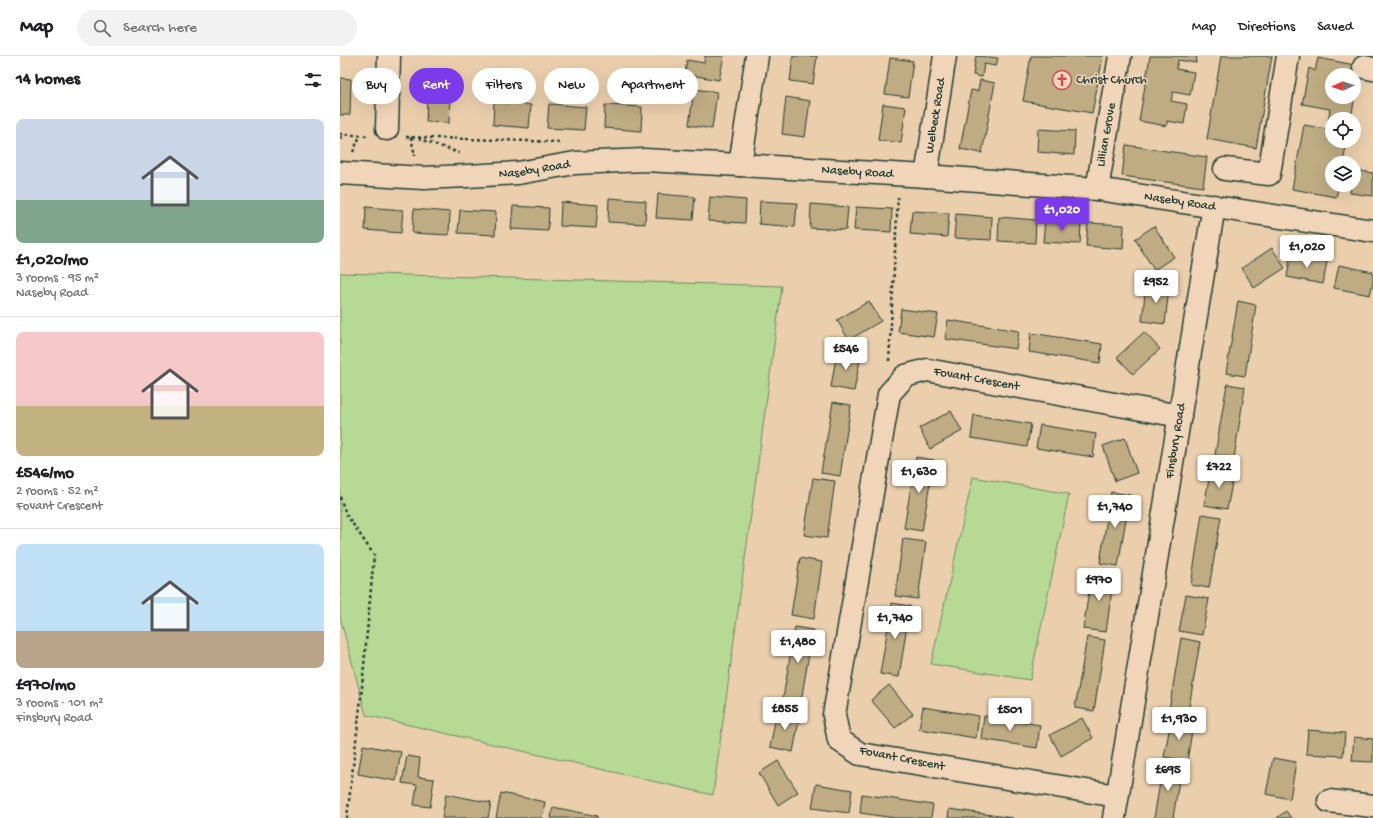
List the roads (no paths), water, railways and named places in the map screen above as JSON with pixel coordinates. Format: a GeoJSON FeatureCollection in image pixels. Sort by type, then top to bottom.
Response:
{"type":"FeatureCollection","features":[{"type":"Feature","properties":{"kind":"street"},"geometry":{"type":"LineString","coordinates":[[385,134],[389,56]]}},
{"type":"Feature","properties":{"kind":"street"},"geometry":{"type":"LineString","coordinates":[[740,165],[757,56]]}},
{"type":"Feature","properties":{"kind":"street","name":"Welbeck Road"},"geometry":{"type":"LineString","coordinates":[[926,176],[944,56]]}},
{"type":"Feature","properties":{"kind":"street","name":"Lillian Grove"},"geometry":{"type":"LineString","coordinates":[[1097,189],[1120,56]]}},
{"type":"Feature","properties":{"kind":"street"},"geometry":{"type":"LineString","coordinates":[[1224,169],[1269,174],[1288,56]]}},
{"type":"Feature","properties":{"kind":"street","name":"Naseby Road"},"geometry":{"type":"LineString","coordinates":[[340,173],[423,178],[518,173],[574,163],[644,160],[740,165],[926,176],[1097,189],[1373,231]]}},
{"type":"Feature","properties":{"kind":"street","name":"Finsbury Road"},"geometry":{"type":"LineString","coordinates":[[1114,818],[1214,206]]}},
{"type":"Feature","properties":{"kind":"street","name":"Fovant Crescent"},"geometry":{"type":"LineString","coordinates":[[1117,796],[860,754],[839,740],[834,715],[889,394],[905,376],[927,370],[1180,416]]}},
{"type":"Feature","properties":{"kind":"street"},"geometry":{"type":"LineString","coordinates":[[1329,801],[1373,806]]}},
{"type":"Feature","properties":{"kind":"place","name":"Christ Church"},"geometry":{"type":"Point","coordinates":[1062,80]}}]}
